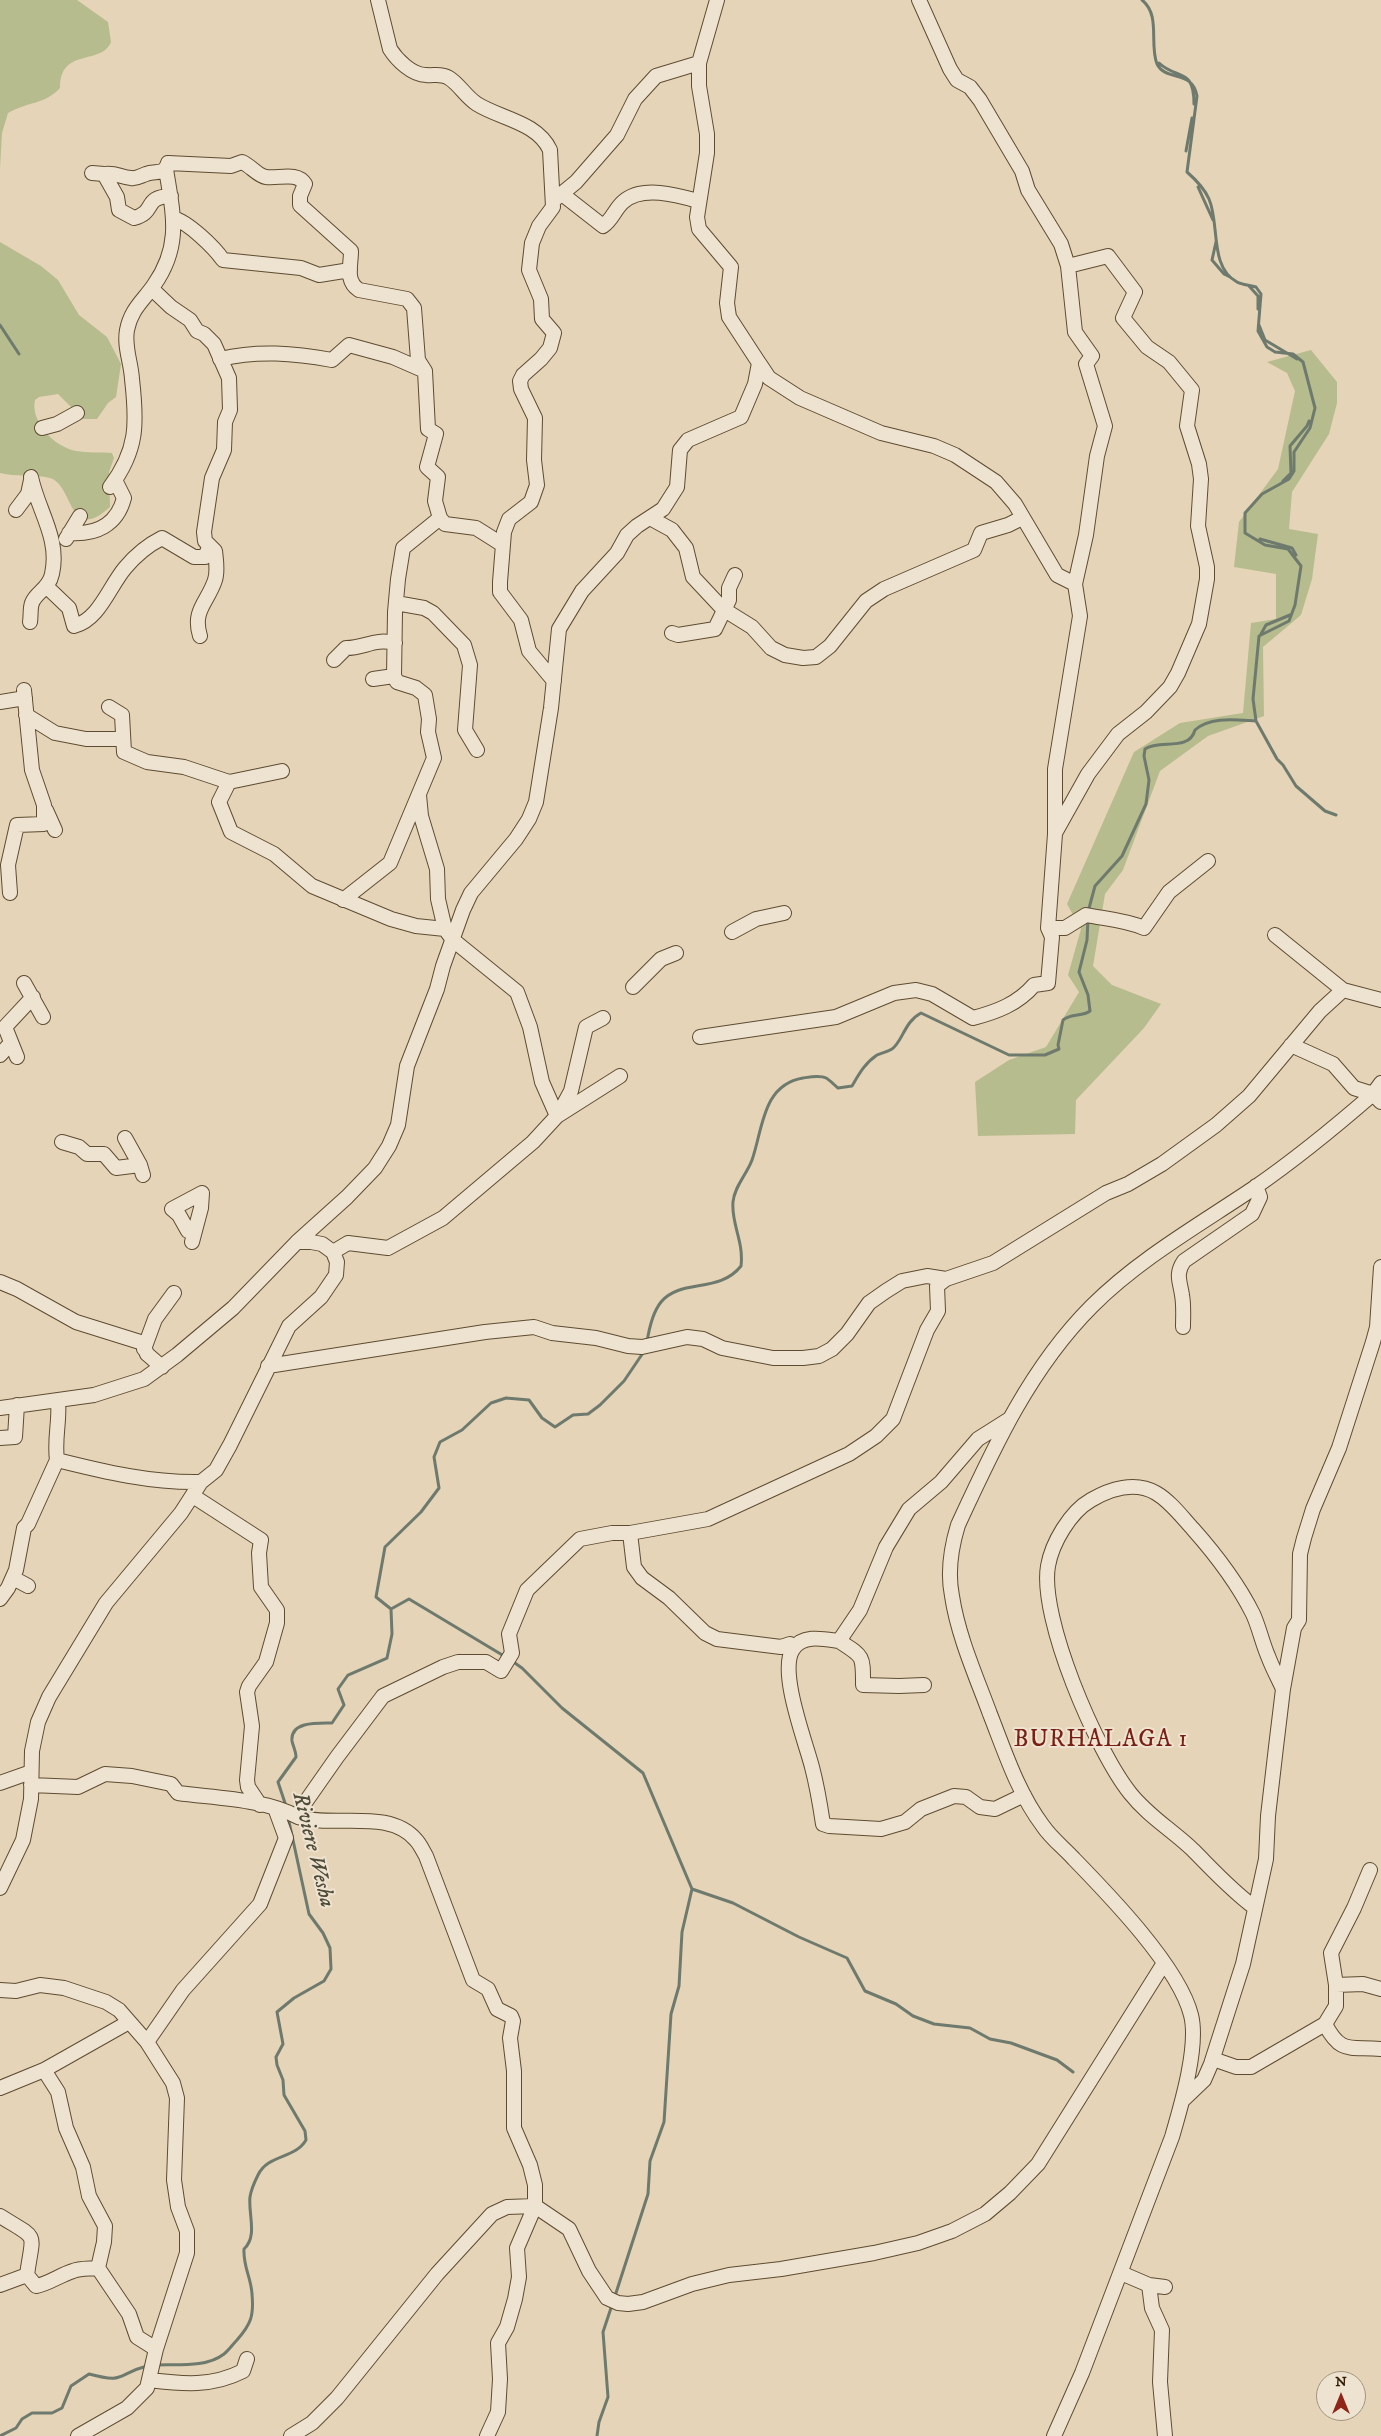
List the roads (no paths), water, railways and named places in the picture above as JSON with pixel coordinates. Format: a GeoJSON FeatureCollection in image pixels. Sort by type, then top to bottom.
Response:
{"type":"FeatureCollection","features":[{"type":"Feature","properties":{"kind":"street"},"geometry":{"type":"LineString","coordinates":[[378,0],[390,49],[411,70],[424,76],[438,75],[450,78],[474,103],[524,125],[546,142],[550,150],[550,179],[558,197],[603,226],[623,202],[633,197],[657,192],[698,201]]}},
{"type":"Feature","properties":{"kind":"street"},"geometry":{"type":"LineString","coordinates":[[717,0],[699,63],[699,86],[707,134],[707,153],[696,217],[699,229],[731,267],[727,303],[729,317],[769,378],[800,398],[881,434],[934,446],[955,455],[996,482],[1015,504],[1057,575],[1075,584]]}},
{"type":"Feature","properties":{"kind":"street"},"geometry":{"type":"LineString","coordinates":[[700,1037],[836,1017],[894,993],[916,990],[932,994],[972,1018],[1001,1010],[1027,993],[1034,985],[1048,983],[1052,938],[1048,928],[1055,834],[1055,769],[1080,616],[1075,584],[1086,535],[1097,456],[1105,426],[1086,364],[1092,356],[1075,332],[1068,266],[1061,244],[1028,190],[1018,162],[980,100],[970,87],[957,80],[931,30],[919,0]]}},
{"type":"Feature","properties":{"kind":"street"},"geometry":{"type":"LineString","coordinates":[[554,681],[529,651],[521,620],[500,592],[504,532],[509,519],[531,502],[536,492],[533,447],[535,418],[521,389],[520,381],[523,375],[550,348],[554,333],[542,319],[541,299],[529,270],[532,243],[539,226],[553,208],[558,197],[576,182],[617,135],[635,99],[656,76],[699,63]]}},
{"type":"Feature","properties":{"kind":"street"},"geometry":{"type":"LineString","coordinates":[[70,533],[92,533],[107,524],[120,511],[124,498],[112,483],[127,461],[134,440],[131,371],[126,351],[127,329],[138,302],[152,289],[165,270],[175,234],[166,169],[168,163],[231,166],[242,162],[266,177],[296,177],[302,180],[305,184],[300,196],[300,205],[351,251],[350,281],[359,290],[407,299],[414,308],[418,360],[425,371],[428,429],[436,434],[427,467],[438,477],[434,501],[440,518],[446,524],[476,528],[503,545]]}},
{"type":"Feature","properties":{"kind":"street"},"geometry":{"type":"LineString","coordinates":[[166,169],[160,173],[146,174],[140,178],[132,178],[113,172],[98,174],[116,197],[119,210],[134,218],[144,215],[149,209],[151,201],[157,197],[171,196]]}},
{"type":"Feature","properties":{"kind":"street"},"geometry":{"type":"LineString","coordinates":[[173,218],[184,221],[197,235],[211,245],[223,260],[300,268],[319,275],[350,270]]}},
{"type":"Feature","properties":{"kind":"street"},"geometry":{"type":"LineString","coordinates":[[1055,834],[1088,774],[1118,734],[1146,712],[1170,687],[1199,624],[1207,579],[1207,567],[1198,526],[1201,480],[1199,464],[1187,426],[1192,390],[1169,362],[1146,347],[1123,318],[1135,292],[1108,256],[1068,266]]}},
{"type":"Feature","properties":{"kind":"street"},"geometry":{"type":"LineString","coordinates":[[152,289],[190,320],[197,331],[204,334],[214,344],[230,378],[230,410],[225,422],[224,450],[212,478],[204,532],[205,541],[215,552],[216,580],[198,615],[197,627],[200,636]]}},
{"type":"Feature","properties":{"kind":"street"},"geometry":{"type":"LineString","coordinates":[[220,359],[246,353],[301,354],[332,360],[349,345],[392,357],[425,371]]}},
{"type":"Feature","properties":{"kind":"street"},"geometry":{"type":"LineString","coordinates":[[0,1408],[58,1401],[118,1389],[144,1379],[162,1367],[233,1308],[297,1242],[347,1197],[375,1168],[389,1146],[398,1125],[407,1066],[437,989],[449,934],[471,893],[516,839],[529,819],[536,802],[554,681],[556,639],[566,614],[582,591],[616,554],[627,535],[636,526],[663,509],[677,487],[680,450],[688,440],[741,417],[755,384],[759,363]]}},
{"type":"Feature","properties":{"kind":"street"},"geometry":{"type":"LineString","coordinates":[[118,378],[131,371]]}},
{"type":"Feature","properties":{"kind":"street"},"geometry":{"type":"LineString","coordinates":[[42,428],[57,424],[76,413]]}},
{"type":"Feature","properties":{"kind":"street"},"geometry":{"type":"LineString","coordinates":[[16,510],[28,494],[31,476],[34,493],[54,541],[54,547],[52,575],[47,587],[26,599],[30,622]]}},
{"type":"Feature","properties":{"kind":"street"},"geometry":{"type":"LineString","coordinates":[[54,547],[65,540],[80,516]]}},
{"type":"Feature","properties":{"kind":"street"},"geometry":{"type":"LineString","coordinates":[[344,900],[390,863],[434,758],[428,732],[429,719],[423,692],[397,682],[394,676],[396,603],[403,548],[440,518]]}},
{"type":"Feature","properties":{"kind":"street"},"geometry":{"type":"LineString","coordinates":[[650,518],[672,530],[686,548],[693,577],[723,609],[752,627],[771,648],[785,655],[803,658],[816,657],[830,646],[866,601],[906,578],[974,550],[981,533],[1008,525],[1022,518]]}},
{"type":"Feature","properties":{"kind":"street"},"geometry":{"type":"LineString","coordinates":[[47,587],[69,608],[74,626],[90,625],[124,569],[152,543],[162,538],[194,557],[205,557],[210,547]]}},
{"type":"Feature","properties":{"kind":"street"},"geometry":{"type":"LineString","coordinates":[[672,633],[678,635],[715,629],[728,600],[729,588],[735,575]]}},
{"type":"Feature","properties":{"kind":"street"},"geometry":{"type":"LineString","coordinates":[[396,603],[424,608],[433,613],[464,645],[470,665],[465,730],[477,750]]}},
{"type":"Feature","properties":{"kind":"street"},"geometry":{"type":"LineString","coordinates":[[334,660],[346,648],[356,648],[380,640],[395,643]]}},
{"type":"Feature","properties":{"kind":"street"},"geometry":{"type":"LineString","coordinates":[[373,679],[394,676]]}},
{"type":"Feature","properties":{"kind":"street"},"geometry":{"type":"LineString","coordinates":[[0,702],[24,694],[32,770],[55,830]]}},
{"type":"Feature","properties":{"kind":"street"},"geometry":{"type":"LineString","coordinates":[[109,707],[122,715],[124,752],[147,762],[184,767],[228,782],[282,770]]}},
{"type":"Feature","properties":{"kind":"street"},"geometry":{"type":"LineString","coordinates":[[26,715],[55,733],[86,739],[123,739]]}},
{"type":"Feature","properties":{"kind":"street"},"geometry":{"type":"LineString","coordinates":[[228,782],[219,802],[231,832],[274,854],[312,886],[390,919],[449,934],[517,992],[530,1027],[542,1082],[558,1116]]}},
{"type":"Feature","properties":{"kind":"street"},"geometry":{"type":"LineString","coordinates":[[419,792],[421,816],[437,869],[438,899],[449,934]]}},
{"type":"Feature","properties":{"kind":"street"},"geometry":{"type":"LineString","coordinates":[[10,893],[8,865],[12,826],[44,824],[44,805]]}},
{"type":"Feature","properties":{"kind":"street"},"geometry":{"type":"LineString","coordinates":[[1048,928],[1064,928],[1086,915],[1110,920],[1125,920],[1144,928],[1169,892],[1208,860]]}},
{"type":"Feature","properties":{"kind":"street"},"geometry":{"type":"LineString","coordinates":[[732,932],[756,919],[784,913]]}},
{"type":"Feature","properties":{"kind":"street"},"geometry":{"type":"LineString","coordinates":[[1275,935],[1343,990],[1381,1000]]}},
{"type":"Feature","properties":{"kind":"street"},"geometry":{"type":"LineString","coordinates":[[633,987],[661,959],[676,953]]}},
{"type":"Feature","properties":{"kind":"street"},"geometry":{"type":"LineString","coordinates":[[24,983],[43,1017]]}},
{"type":"Feature","properties":{"kind":"street"},"geometry":{"type":"LineString","coordinates":[[298,1817],[302,1807],[342,1749],[383,1696],[443,1667],[458,1662],[486,1662],[501,1671],[512,1654],[509,1634],[527,1590],[580,1539],[612,1532],[630,1533],[708,1519],[849,1454],[876,1436],[893,1419],[927,1330],[938,1311],[937,1286],[946,1278],[994,1262],[1106,1193],[1128,1184],[1162,1164],[1216,1125],[1249,1096],[1320,1012],[1343,990]]}},
{"type":"Feature","properties":{"kind":"street"},"geometry":{"type":"LineString","coordinates":[[16,1058],[2,1025],[33,997]]}},
{"type":"Feature","properties":{"kind":"street"},"geometry":{"type":"LineString","coordinates":[[558,1116],[571,1091],[586,1027],[603,1018]]}},
{"type":"Feature","properties":{"kind":"street"},"geometry":{"type":"LineString","coordinates":[[0,1055],[10,1044]]}},
{"type":"Feature","properties":{"kind":"street"},"geometry":{"type":"LineString","coordinates":[[1291,1045],[1333,1064],[1354,1088],[1378,1093]]}},
{"type":"Feature","properties":{"kind":"street"},"geometry":{"type":"LineString","coordinates":[[332,1252],[348,1243],[388,1248],[443,1218],[533,1142],[558,1116],[620,1076]]}},
{"type":"Feature","properties":{"kind":"street"},"geometry":{"type":"LineString","coordinates":[[1054,2436],[1082,2373],[1159,2173],[1182,2101],[1193,2030],[1191,2016],[1181,1990],[1164,1963],[1119,1907],[1043,1827],[1013,1775],[961,1632],[951,1595],[949,1566],[958,1525],[1009,1419],[1045,1362],[1092,1306],[1168,1246],[1308,1149],[1378,1093]]}},
{"type":"Feature","properties":{"kind":"street"},"geometry":{"type":"LineString","coordinates":[[62,1142],[79,1147],[87,1154],[104,1154],[116,1168],[142,1170],[125,1138]]}},
{"type":"Feature","properties":{"kind":"street"},"geometry":{"type":"LineString","coordinates":[[1183,1328],[1182,1295],[1177,1278],[1179,1268],[1184,1261],[1252,1214],[1260,1197],[1256,1186]]}},
{"type":"Feature","properties":{"kind":"street"},"geometry":{"type":"LineString","coordinates":[[0,1888],[23,1840],[31,1778],[32,1751],[38,1722],[49,1697],[106,1603],[193,1496],[200,1482],[216,1470],[289,1326],[322,1297],[336,1275],[337,1262],[332,1252],[322,1244],[297,1242]]}},
{"type":"Feature","properties":{"kind":"street"},"geometry":{"type":"LineString","coordinates":[[1182,2101],[1204,2080],[1213,2059],[1243,1964],[1266,1859],[1268,1816],[1283,1689],[1294,1628],[1299,1620],[1300,1554],[1304,1538],[1339,1448],[1373,1342],[1377,1320],[1381,1267]]}},
{"type":"Feature","properties":{"kind":"street"},"geometry":{"type":"LineString","coordinates":[[268,1366],[485,1332],[534,1328],[552,1333],[611,1341],[628,1346],[642,1347],[687,1337],[703,1340],[732,1350],[773,1358],[819,1356],[832,1349],[847,1334],[869,1303],[886,1291],[902,1282],[927,1276],[946,1278]]}},
{"type":"Feature","properties":{"kind":"street"},"geometry":{"type":"LineString","coordinates":[[0,1282],[18,1289],[76,1322],[140,1342],[144,1349],[162,1367]]}},
{"type":"Feature","properties":{"kind":"street"},"geometry":{"type":"LineString","coordinates":[[144,1349],[155,1319],[174,1293]]}},
{"type":"Feature","properties":{"kind":"street"},"geometry":{"type":"LineString","coordinates":[[0,1599],[13,1578],[24,1528],[28,1524],[58,1460],[55,1435],[59,1415],[58,1401]]}},
{"type":"Feature","properties":{"kind":"street"},"geometry":{"type":"LineString","coordinates":[[0,1438],[15,1437],[17,1405]]}},
{"type":"Feature","properties":{"kind":"street"},"geometry":{"type":"LineString","coordinates":[[839,1641],[860,1610],[886,1547],[909,1509],[941,1482],[978,1439],[1009,1419]]}},
{"type":"Feature","properties":{"kind":"street"},"geometry":{"type":"LineString","coordinates":[[58,1460],[112,1474],[179,1482],[200,1482]]}},
{"type":"Feature","properties":{"kind":"street"},"geometry":{"type":"LineString","coordinates":[[1254,1907],[1233,1892],[1193,1850],[1141,1806],[1103,1754],[1084,1711],[1055,1628],[1049,1601],[1047,1567],[1052,1550],[1073,1516],[1088,1502],[1103,1493],[1136,1486],[1155,1492],[1174,1508],[1221,1560],[1254,1616],[1268,1657],[1283,1689]]}},
{"type":"Feature","properties":{"kind":"street"},"geometry":{"type":"LineString","coordinates":[[193,1496],[261,1540],[259,1553],[261,1587],[277,1610],[277,1623],[266,1662],[249,1686],[247,1692],[252,1726],[247,1780],[248,1786],[260,1805]]}},
{"type":"Feature","properties":{"kind":"street"},"geometry":{"type":"LineString","coordinates":[[630,1533],[634,1567],[642,1578],[670,1598],[705,1633],[717,1638],[781,1647],[790,1644],[794,1648]]}},
{"type":"Feature","properties":{"kind":"street"},"geometry":{"type":"LineString","coordinates":[[13,1578],[28,1586]]}},
{"type":"Feature","properties":{"kind":"street"},"geometry":{"type":"LineString","coordinates":[[924,1685],[864,1685],[864,1662],[861,1655],[839,1641],[806,1639],[794,1648],[790,1656],[790,1678],[796,1716],[813,1768],[823,1824],[881,1829],[905,1822],[921,1809],[954,1796],[966,1797],[980,1807],[995,1809],[1024,1795]]}},
{"type":"Feature","properties":{"kind":"street"},"geometry":{"type":"LineString","coordinates":[[0,1783],[31,1778],[78,1786],[105,1774],[132,1776],[171,1784],[178,1793],[275,1808],[316,1822],[380,1821],[396,1827],[416,1839],[426,1856],[472,1980],[488,1989],[497,2008],[511,2016],[513,2021],[510,2038],[514,2071],[514,2128],[530,2165],[534,2185],[535,2206],[518,2248],[519,2277],[515,2299],[507,2327],[498,2343],[500,2370],[498,2412],[488,2436]]}},
{"type":"Feature","properties":{"kind":"street"},"geometry":{"type":"LineString","coordinates":[[147,2042],[183,1990],[260,1904],[286,1838],[275,1808]]}},
{"type":"Feature","properties":{"kind":"street"},"geometry":{"type":"LineString","coordinates":[[1213,2059],[1236,2067],[1251,2066],[1325,2024],[1336,2006],[1336,1985],[1331,1953],[1354,1908],[1370,1870]]}},
{"type":"Feature","properties":{"kind":"street"},"geometry":{"type":"LineString","coordinates":[[291,2436],[312,2423],[337,2398],[437,2274],[492,2214],[507,2207],[535,2206],[569,2229],[589,2271],[613,2300],[643,2302],[692,2284],[729,2275],[791,2267],[918,2243],[952,2231],[985,2214],[1010,2193],[1038,2164],[1164,1963]]}},
{"type":"Feature","properties":{"kind":"street"},"geometry":{"type":"LineString","coordinates":[[1336,1985],[1363,1984],[1381,1990]]}},
{"type":"Feature","properties":{"kind":"street"},"geometry":{"type":"LineString","coordinates":[[0,1990],[16,1991],[40,1985],[64,1988],[106,2002],[119,2010],[147,2042],[173,2083],[177,2098],[174,2180],[178,2208],[188,2242],[187,2253],[155,2354],[147,2388],[140,2398],[127,2408],[78,2436]]}},
{"type":"Feature","properties":{"kind":"street"},"geometry":{"type":"LineString","coordinates":[[0,2088],[44,2070],[129,2022]]}},
{"type":"Feature","properties":{"kind":"street"},"geometry":{"type":"LineString","coordinates":[[1325,2024],[1333,2040],[1339,2046],[1381,2049]]}},
{"type":"Feature","properties":{"kind":"street"},"geometry":{"type":"LineString","coordinates":[[44,2070],[58,2092],[66,2128],[83,2167],[89,2196],[105,2226],[104,2242],[98,2268],[129,2314],[137,2337],[155,2354]]}},
{"type":"Feature","properties":{"kind":"street"},"geometry":{"type":"LineString","coordinates":[[0,2216],[20,2227],[32,2239],[34,2245],[26,2275]]}},
{"type":"Feature","properties":{"kind":"street"},"geometry":{"type":"LineString","coordinates":[[26,2275],[36,2286],[43,2285],[48,2280],[74,2270],[98,2268]]}},
{"type":"Feature","properties":{"kind":"street"},"geometry":{"type":"LineString","coordinates":[[1121,2273],[1149,2285],[1165,2287]]}},
{"type":"Feature","properties":{"kind":"street"},"geometry":{"type":"LineString","coordinates":[[0,2285],[26,2275]]}},
{"type":"Feature","properties":{"kind":"street"},"geometry":{"type":"LineString","coordinates":[[1149,2285],[1152,2308],[1162,2330],[1160,2382],[1164,2436]]}},
{"type":"Feature","properties":{"kind":"street"},"geometry":{"type":"LineString","coordinates":[[150,2377],[207,2384],[243,2371],[247,2359]]}},
{"type":"Feature","properties":{"kind":"waterway","name":"Riviere Wesha"},"geometry":{"type":"LineString","coordinates":[[1142,0],[1148,6],[1153,22],[1157,64],[1166,73],[1190,82],[1197,96],[1187,172],[1200,185],[1209,199],[1222,266],[1228,275],[1237,282],[1256,287],[1261,294],[1258,331],[1267,347],[1275,352],[1293,354],[1303,362],[1315,408],[1310,428],[1294,452],[1294,471],[1289,479],[1262,494],[1245,513],[1245,533],[1265,545],[1288,549],[1301,566],[1295,605],[1289,621],[1259,636],[1253,699],[1256,721],[1277,759],[1296,786],[1325,811],[1336,815]]}},
{"type":"Feature","properties":{"kind":"waterway","name":"Riviere Wesha"},"geometry":{"type":"LineString","coordinates":[[1159,63],[1188,79],[1193,92],[1194,104]]}},
{"type":"Feature","properties":{"kind":"waterway","name":"Riviere Wesha"},"geometry":{"type":"LineString","coordinates":[[1186,151],[1192,118]]}},
{"type":"Feature","properties":{"kind":"waterway","name":"Riviere Wesha"},"geometry":{"type":"LineString","coordinates":[[1198,187],[1213,220]]}},
{"type":"Feature","properties":{"kind":"waterway","name":"Riviere Wesha"},"geometry":{"type":"LineString","coordinates":[[1216,242],[1212,260],[1224,274],[1230,277]]}},
{"type":"Feature","properties":{"kind":"waterway","name":"Riviere Wesha"},"geometry":{"type":"LineString","coordinates":[[1249,286],[1258,296],[1258,309]]}},
{"type":"Feature","properties":{"kind":"waterway"},"geometry":{"type":"LineString","coordinates":[[0,325],[19,354]]}},
{"type":"Feature","properties":{"kind":"waterway","name":"Riviere Wesha"},"geometry":{"type":"LineString","coordinates":[[1259,325],[1265,340],[1297,359]]}},
{"type":"Feature","properties":{"kind":"waterway","name":"Riviere Wesha"},"geometry":{"type":"LineString","coordinates":[[1283,481],[1291,473],[1290,446],[1309,421]]}},
{"type":"Feature","properties":{"kind":"waterway","name":"Riviere Wesha"},"geometry":{"type":"LineString","coordinates":[[1260,539],[1292,548],[1296,555]]}},
{"type":"Feature","properties":{"kind":"waterway","name":"Riviere Wesha"},"geometry":{"type":"LineString","coordinates":[[1261,634],[1266,625],[1290,615]]}},
{"type":"Feature","properties":{"kind":"waterway","name":"Riviere Wesha"},"geometry":{"type":"LineString","coordinates":[[1088,912],[1095,886],[1122,856],[1146,804],[1149,780],[1144,756],[1145,749],[1151,746],[1187,741],[1192,737],[1195,730],[1208,723],[1224,720],[1256,721]]}},
{"type":"Feature","properties":{"kind":"waterway","name":"Riviere Wesha"},"geometry":{"type":"LineString","coordinates":[[647,1342],[650,1326],[656,1311],[661,1302],[669,1295],[689,1287],[722,1280],[732,1275],[741,1266],[741,1249],[733,1210],[734,1196],[752,1160],[766,1110],[779,1089],[789,1082],[815,1076],[826,1078],[838,1088],[852,1086],[869,1062],[877,1055],[896,1046],[907,1026],[921,1013],[1009,1055],[1045,1055],[1059,1049],[1058,1045],[1063,1020],[1070,1016],[1090,1011],[1088,995],[1079,972],[1087,940],[1088,918]]}},
{"type":"Feature","properties":{"kind":"waterway","name":"Riviere Wesha"},"geometry":{"type":"LineString","coordinates":[[286,1806],[278,1782],[296,1757],[292,1741],[293,1734],[300,1727],[306,1725],[332,1723],[344,1705],[338,1689],[348,1675],[387,1658],[392,1634],[391,1609],[376,1597],[385,1547],[421,1512],[439,1488],[434,1457],[440,1442],[462,1430],[491,1403],[506,1398],[529,1400],[542,1418],[555,1427],[573,1415],[588,1414],[624,1381],[645,1350]]}},
{"type":"Feature","properties":{"kind":"waterway"},"geometry":{"type":"LineString","coordinates":[[391,1609],[409,1599],[504,1656]]}},
{"type":"Feature","properties":{"kind":"waterway"},"geometry":{"type":"LineString","coordinates":[[512,1661],[522,1668],[562,1708],[643,1773],[692,1889],[682,1932],[679,1986],[671,2014],[664,2122],[650,2161],[648,2194],[615,2296]]}},
{"type":"Feature","properties":{"kind":"waterway","name":"Riviere Wesha"},"geometry":{"type":"LineString","coordinates":[[156,2365],[200,2363],[217,2358],[228,2351],[246,2329],[252,2314],[253,2302],[244,2255],[244,2249],[251,2238],[252,2231],[251,2191],[262,2168],[268,2163],[295,2151],[306,2140],[305,2131],[284,2095],[283,2080],[277,2065],[276,2057],[283,2044],[277,2012],[294,1998],[324,1981],[331,1969],[330,1948],[323,1933],[309,1914],[288,1817]]}},
{"type":"Feature","properties":{"kind":"waterway"},"geometry":{"type":"LineString","coordinates":[[692,1889],[733,1903],[799,1937],[847,1958],[865,1991],[896,2004],[913,2016],[934,2024],[970,2028],[990,2039],[1011,2043],[1057,2060],[1073,2072]]}},
{"type":"Feature","properties":{"kind":"waterway"},"geometry":{"type":"LineString","coordinates":[[597,2436],[599,2422],[608,2397],[603,2332],[612,2305]]}},
{"type":"Feature","properties":{"kind":"waterway","name":"Riviere Wesha"},"geometry":{"type":"LineString","coordinates":[[0,2436],[16,2428],[22,2419],[32,2413],[52,2413],[62,2408],[71,2386],[89,2374],[115,2378],[147,2366]]}},
{"type":"Feature","properties":{"kind":"district","name":"BURHALAGA 1"},"geometry":{"type":"Point","coordinates":[1101,1741]}}]}
